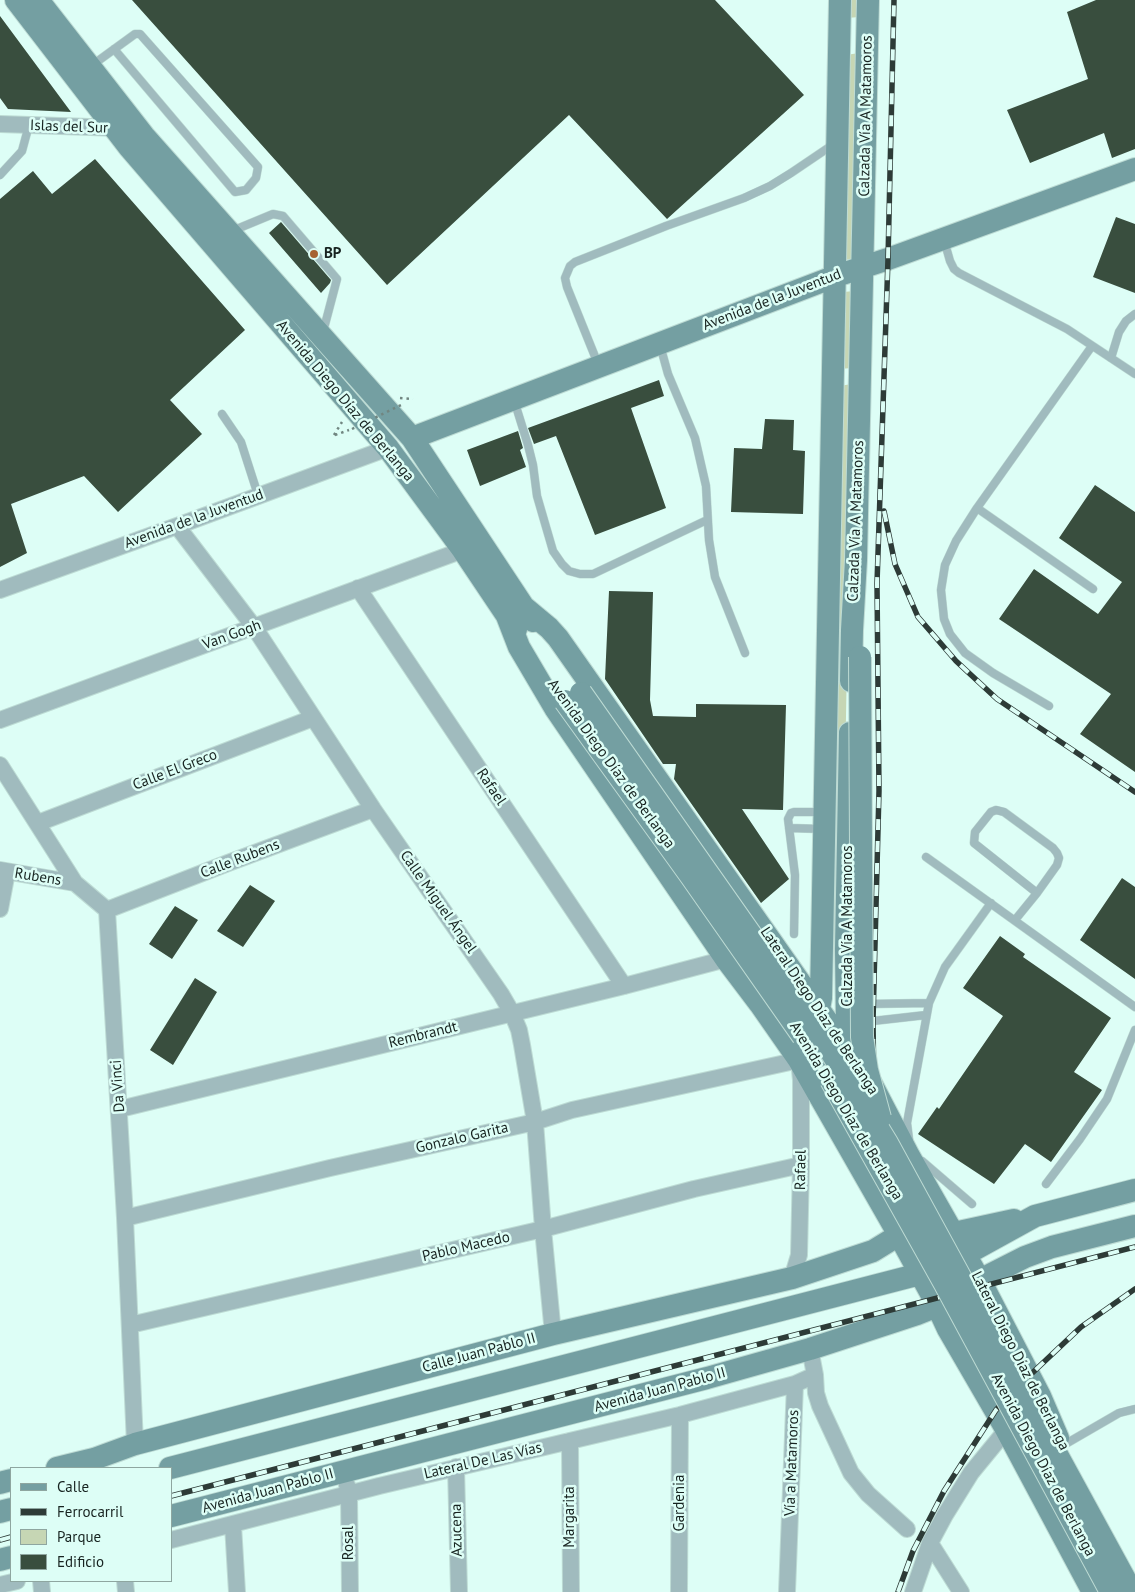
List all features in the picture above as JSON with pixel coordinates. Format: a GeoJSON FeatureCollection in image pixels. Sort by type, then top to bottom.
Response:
{"type":"FeatureCollection","features":[{"type":"Feature","properties":{"kind":"main road","name":"Avenida Diego Díaz de Berlanga"},"geometry":{"type":"LineString","coordinates":[[16,0],[114,128],[388,448],[463,550],[516,612]]}},
{"type":"Feature","properties":{"kind":"main road","name":"Avenida Diego Díaz de Berlanga"},"geometry":{"type":"LineString","coordinates":[[38,0],[138,128],[412,438],[425,456],[516,612],[691,876],[786,1011],[823,1068],[940,1275],[1111,1592]]}},
{"type":"Feature","properties":{"kind":"main road","name":"Calzada Vía A Matamoros"},"geometry":{"type":"LineString","coordinates":[[840,0],[839,134],[823,821],[834,949],[851,1028]]}},
{"type":"Feature","properties":{"kind":"main road","name":"Calzada Vía A Matamoros"},"geometry":{"type":"LineString","coordinates":[[804,1053],[819,1009],[834,949],[856,560],[864,267],[868,0]]}},
{"type":"Feature","properties":{"kind":"main road"},"geometry":{"type":"LineString","coordinates":[[839,39],[867,38]]}},
{"type":"Feature","properties":{"kind":"main road"},"geometry":{"type":"LineString","coordinates":[[839,134],[850,122],[855,121],[865,124]]}},
{"type":"Feature","properties":{"kind":"main road","name":"Avenida de la Juventud"},"geometry":{"type":"LineString","coordinates":[[412,438],[836,276],[1135,169]]}},
{"type":"Feature","properties":{"kind":"main road"},"geometry":{"type":"LineString","coordinates":[[832,380],[849,372],[861,376]]}},
{"type":"Feature","properties":{"kind":"main road"},"geometry":{"type":"LineString","coordinates":[[856,560],[861,588],[862,1038],[867,1070],[887,1144]]}},
{"type":"Feature","properties":{"kind":"main road"},"geometry":{"type":"LineString","coordinates":[[516,612],[519,647],[555,708],[726,959],[766,994],[774,1004],[781,1000],[790,989],[794,974]]}},
{"type":"Feature","properties":{"kind":"main road","name":"Lateral Diego Díaz de Berlanga"},"geometry":{"type":"LineString","coordinates":[[516,612],[549,628],[558,638],[819,1009],[851,1028],[872,1086],[909,1156],[980,1280],[1040,1396],[1059,1440],[1135,1577]]}},
{"type":"Feature","properties":{"kind":"main road","name":"Avenida Diego Díaz de Berlanga"},"geometry":{"type":"LineString","coordinates":[[573,697],[797,999],[887,1144],[1132,1592]]}},
{"type":"Feature","properties":{"kind":"main road"},"geometry":{"type":"LineString","coordinates":[[766,994],[809,1060],[824,1054],[851,1028]]}},
{"type":"Feature","properties":{"kind":"main road"},"geometry":{"type":"LineString","coordinates":[[804,1053],[832,1118],[876,1175],[907,1230],[920,1274],[935,1305],[1006,1429],[1093,1592]]}},
{"type":"Feature","properties":{"kind":"main road"},"geometry":{"type":"LineString","coordinates":[[832,1118],[851,1106],[872,1086]]}},
{"type":"Feature","properties":{"kind":"main road"},"geometry":{"type":"LineString","coordinates":[[954,1233],[1034,1216],[1135,1190]]}},
{"type":"Feature","properties":{"kind":"main road"},"geometry":{"type":"LineString","coordinates":[[172,1468],[920,1274],[966,1254],[1034,1216]]}},
{"type":"Feature","properties":{"kind":"main road","name":"Avenida Juan Pablo II"},"geometry":{"type":"LineString","coordinates":[[172,1516],[707,1378],[810,1349],[935,1305],[1012,1262],[1052,1247],[1135,1226]]}},
{"type":"Feature","properties":{"kind":"main road","name":"Calle Juan Pablo II"},"geometry":{"type":"LineString","coordinates":[[61,1467],[94,1459],[135,1444],[553,1334],[792,1278],[874,1251],[907,1230]]}},
{"type":"Feature","properties":{"kind":"main road"},"geometry":{"type":"LineString","coordinates":[[935,1305],[1001,1322],[1001,1292],[1012,1262]]}},
{"type":"Feature","properties":{"kind":"main road"},"geometry":{"type":"LineString","coordinates":[[687,1334],[706,1320],[751,1300],[792,1278]]}},
{"type":"Feature","properties":{"kind":"main road"},"geometry":{"type":"LineString","coordinates":[[1024,1464],[1020,1445],[1021,1437],[1026,1429],[1033,1425],[1039,1425],[1045,1427],[1059,1440]]}},
{"type":"Feature","properties":{"kind":"main road"},"geometry":{"type":"LineString","coordinates":[[94,1459],[157,1450],[266,1444]]}},
{"type":"Feature","properties":{"kind":"street","name":"Islas del Sur"},"geometry":{"type":"LineString","coordinates":[[0,124],[138,128]]}},
{"type":"Feature","properties":{"kind":"street","name":"Avenida de la Juventud"},"geometry":{"type":"LineString","coordinates":[[0,590],[388,448]]}},
{"type":"Feature","properties":{"kind":"street","name":"Calle Miguel Ángel"},"geometry":{"type":"LineString","coordinates":[[177,526],[254,627],[374,809],[502,994],[512,1012],[520,1037],[535,1122],[553,1334]]}},
{"type":"Feature","properties":{"kind":"street","name":"Van Gogh"},"geometry":{"type":"LineString","coordinates":[[0,720],[463,550]]}},
{"type":"Feature","properties":{"kind":"street","name":"Rafael"},"geometry":{"type":"LineString","coordinates":[[358,588],[624,986]]}},
{"type":"Feature","properties":{"kind":"street","name":"Calle El Greco"},"geometry":{"type":"LineString","coordinates":[[38,823],[313,718]]}},
{"type":"Feature","properties":{"kind":"street"},"geometry":{"type":"LineString","coordinates":[[0,765],[76,883],[107,910]]}},
{"type":"Feature","properties":{"kind":"street","name":"Calle Rubens"},"geometry":{"type":"LineString","coordinates":[[107,910],[374,809]]}},
{"type":"Feature","properties":{"kind":"street"},"geometry":{"type":"LineString","coordinates":[[0,909],[3,871]]}},
{"type":"Feature","properties":{"kind":"street","name":"Rubens"},"geometry":{"type":"LineString","coordinates":[[3,871],[76,883]]}},
{"type":"Feature","properties":{"kind":"street","name":"Da Vinci"},"geometry":{"type":"LineString","coordinates":[[107,910],[126,1218],[135,1444]]}},
{"type":"Feature","properties":{"kind":"street","name":"Rembrandt"},"geometry":{"type":"LineString","coordinates":[[120,1109],[624,986],[726,959]]}},
{"type":"Feature","properties":{"kind":"street","name":"Rafael"},"geometry":{"type":"LineString","coordinates":[[792,1278],[799,1255],[801,1080],[804,1053]]}},
{"type":"Feature","properties":{"kind":"street","name":"Gonzalo Garita"},"geometry":{"type":"LineString","coordinates":[[126,1218],[330,1168],[535,1122],[572,1110],[804,1053]]}},
{"type":"Feature","properties":{"kind":"street","name":"Pablo Macedo"},"geometry":{"type":"LineString","coordinates":[[130,1325],[543,1229],[694,1189],[801,1164]]}},
{"type":"Feature","properties":{"kind":"street"},"geometry":{"type":"LineString","coordinates":[[810,1349],[816,1393],[820,1406],[851,1473],[868,1494],[907,1529]]}},
{"type":"Feature","properties":{"kind":"street"},"geometry":{"type":"LineString","coordinates":[[795,1384],[815,1376]]}},
{"type":"Feature","properties":{"kind":"street","name":"Lateral De Las Vías"},"geometry":{"type":"LineString","coordinates":[[172,1540],[456,1467],[680,1415],[795,1384]]}},
{"type":"Feature","properties":{"kind":"street","name":"Vía a Matamoros"},"geometry":{"type":"LineString","coordinates":[[787,1592],[795,1384]]}},
{"type":"Feature","properties":{"kind":"street"},"geometry":{"type":"LineString","coordinates":[[912,1592],[930,1543],[971,1473],[1006,1429],[1040,1396]]}},
{"type":"Feature","properties":{"kind":"street","name":"Gardenia"},"geometry":{"type":"LineString","coordinates":[[679,1592],[680,1415]]}},
{"type":"Feature","properties":{"kind":"street","name":"Margarita"},"geometry":{"type":"LineString","coordinates":[[570,1442],[570,1592]]}},
{"type":"Feature","properties":{"kind":"street","name":"Azucena"},"geometry":{"type":"LineString","coordinates":[[456,1467],[459,1592]]}},
{"type":"Feature","properties":{"kind":"street","name":"Rosal"},"geometry":{"type":"LineString","coordinates":[[344,1471],[349,1494],[350,1592]]}},
{"type":"Feature","properties":{"kind":"street"},"geometry":{"type":"LineString","coordinates":[[232,1525],[236,1592]]}},
{"type":"Feature","properties":{"kind":"street"},"geometry":{"type":"LineString","coordinates":[[930,1543],[961,1592]]}},
{"type":"Feature","properties":{"kind":"street"},"geometry":{"type":"LineString","coordinates":[[0,1585],[13,1582]]}},
{"type":"Feature","properties":{"kind":"lane"},"geometry":{"type":"LineString","coordinates":[[90,66],[135,34],[140,34],[258,167],[256,178],[246,190],[235,192],[114,49]]}},
{"type":"Feature","properties":{"kind":"lane"},"geometry":{"type":"LineString","coordinates":[[0,174],[22,151],[28,125]]}},
{"type":"Feature","properties":{"kind":"lane"},"geometry":{"type":"LineString","coordinates":[[599,366],[567,287],[566,278],[570,266],[575,262],[744,198],[770,186],[828,148],[839,134]]}},
{"type":"Feature","properties":{"kind":"lane"},"geometry":{"type":"LineString","coordinates":[[229,233],[273,214],[283,216],[337,279],[322,336]]}},
{"type":"Feature","properties":{"kind":"lane"},"geometry":{"type":"LineString","coordinates":[[943,238],[950,261],[954,269],[959,273],[1067,329],[1135,374]]}},
{"type":"Feature","properties":{"kind":"lane"},"geometry":{"type":"LineString","coordinates":[[1111,358],[1119,332],[1126,321],[1135,314]]}},
{"type":"Feature","properties":{"kind":"lane"},"geometry":{"type":"LineString","coordinates":[[659,343],[668,374],[695,438],[706,486],[709,540],[715,577],[744,653]]}},
{"type":"Feature","properties":{"kind":"lane"},"geometry":{"type":"LineString","coordinates":[[1049,706],[993,673],[965,653],[950,634],[944,619],[941,590],[945,565],[956,541],[977,508],[1092,346]]}},
{"type":"Feature","properties":{"kind":"lane"},"geometry":{"type":"LineString","coordinates":[[514,399],[528,445],[537,496],[553,551],[569,571],[580,574],[593,574],[708,520]]}},
{"type":"Feature","properties":{"kind":"lane"},"geometry":{"type":"LineString","coordinates":[[222,414],[241,442],[258,495]]}},
{"type":"Feature","properties":{"kind":"lane"},"geometry":{"type":"LineString","coordinates":[[977,508],[1093,589]]}},
{"type":"Feature","properties":{"kind":"lane"},"geometry":{"type":"LineString","coordinates":[[1015,920],[1037,893],[1057,865],[1059,858],[1057,853],[1004,812],[996,810],[991,812],[975,832],[974,843],[1037,893]]}},
{"type":"Feature","properties":{"kind":"lane"},"geometry":{"type":"LineString","coordinates":[[794,934],[794,869],[789,816],[794,812],[823,821]]}},
{"type":"Feature","properties":{"kind":"lane"},"geometry":{"type":"LineString","coordinates":[[789,828],[823,821]]}},
{"type":"Feature","properties":{"kind":"lane"},"geometry":{"type":"LineString","coordinates":[[926,857],[1135,1008]]}},
{"type":"Feature","properties":{"kind":"lane"},"geometry":{"type":"LineString","coordinates":[[972,1204],[927,1167],[917,1156],[908,1135],[908,1112],[926,1015],[938,979],[991,903]]}},
{"type":"Feature","properties":{"kind":"lane"},"geometry":{"type":"LineString","coordinates":[[834,949],[858,962],[866,978],[867,1004],[851,1028]]}},
{"type":"Feature","properties":{"kind":"lane"},"geometry":{"type":"LineString","coordinates":[[867,1004],[929,1002]]}},
{"type":"Feature","properties":{"kind":"lane"},"geometry":{"type":"LineString","coordinates":[[851,1028],[926,1015]]}},
{"type":"Feature","properties":{"kind":"lane"},"geometry":{"type":"LineString","coordinates":[[1046,1184],[1080,1140],[1107,1099],[1135,1030]]}},
{"type":"Feature","properties":{"kind":"lane"},"geometry":{"type":"LineString","coordinates":[[861,1129],[876,1175],[909,1156]]}},
{"type":"Feature","properties":{"kind":"lane"},"geometry":{"type":"LineString","coordinates":[[907,1230],[942,1212]]}},
{"type":"Feature","properties":{"kind":"lane"},"geometry":{"type":"LineString","coordinates":[[907,1230],[923,1238]]}},
{"type":"Feature","properties":{"kind":"lane"},"geometry":{"type":"LineString","coordinates":[[1059,1440],[1119,1412],[1135,1409]]}},
{"type":"Feature","properties":{"kind":"path"},"geometry":{"type":"LineString","coordinates":[[334,435],[352,429],[413,399]]}},
{"type":"Feature","properties":{"kind":"green space"},"geometry":{"type":"Polygon","coordinates":[[[848,0],[859,0],[859,17],[847,18],[848,0]]]}},
{"type":"Feature","properties":{"kind":"green space"},"geometry":{"type":"Polygon","coordinates":[[[859,53],[856,259],[842,260],[846,55],[859,53]]]}},
{"type":"Feature","properties":{"kind":"green space"},"geometry":{"type":"Polygon","coordinates":[[[855,291],[852,368],[839,369],[843,292],[855,291]]]}},
{"type":"Feature","properties":{"kind":"green space"},"geometry":{"type":"Polygon","coordinates":[[[852,384],[842,937],[828,938],[839,386],[852,384]]]}},
{"type":"Feature","properties":{"kind":"building"},"geometry":{"type":"Polygon","coordinates":[[[132,0],[715,0],[804,95],[667,219],[569,115],[387,285],[132,0]]]}},
{"type":"Feature","properties":{"kind":"building"},"geometry":{"type":"Polygon","coordinates":[[[1096,0],[1135,0],[1135,149],[1112,158],[1104,133],[1030,163],[1007,110],[1088,79],[1067,12],[1096,0]]]}},
{"type":"Feature","properties":{"kind":"building"},"geometry":{"type":"Polygon","coordinates":[[[0,16],[71,112],[8,109],[0,98],[0,16]]]}},
{"type":"Feature","properties":{"kind":"building"},"geometry":{"type":"Polygon","coordinates":[[[95,159],[245,330],[170,400],[202,434],[118,512],[84,476],[11,504],[27,553],[0,567],[0,199],[33,171],[52,194],[95,159]]]}},
{"type":"Feature","properties":{"kind":"building"},"geometry":{"type":"Polygon","coordinates":[[[1116,217],[1135,224],[1135,293],[1093,277],[1116,217]]]}},
{"type":"Feature","properties":{"kind":"building"},"geometry":{"type":"Polygon","coordinates":[[[281,222],[331,280],[321,293],[269,233],[281,222]]]}},
{"type":"Feature","properties":{"kind":"building"},"geometry":{"type":"Polygon","coordinates":[[[659,380],[664,396],[631,408],[666,508],[595,535],[556,436],[534,444],[528,428],[659,380]]]}},
{"type":"Feature","properties":{"kind":"building"},"geometry":{"type":"Polygon","coordinates":[[[765,419],[794,420],[793,450],[805,451],[803,514],[731,512],[734,448],[762,449],[765,419]]]}},
{"type":"Feature","properties":{"kind":"building"},"geometry":{"type":"Polygon","coordinates":[[[518,431],[523,448],[520,450],[526,467],[480,486],[467,450],[518,431]]]}},
{"type":"Feature","properties":{"kind":"building"},"geometry":{"type":"Polygon","coordinates":[[[1095,485],[1135,512],[1135,772],[1080,734],[1111,694],[999,619],[1034,569],[1098,614],[1122,582],[1059,538],[1095,485]]]}},
{"type":"Feature","properties":{"kind":"building"},"geometry":{"type":"Polygon","coordinates":[[[609,591],[653,592],[650,700],[653,716],[696,717],[696,704],[786,705],[783,810],[742,809],[789,879],[761,903],[674,779],[676,764],[663,764],[605,679],[609,591]]]}},
{"type":"Feature","properties":{"kind":"building"},"geometry":{"type":"Polygon","coordinates":[[[1122,878],[1135,887],[1135,979],[1080,940],[1122,878]]]}},
{"type":"Feature","properties":{"kind":"building"},"geometry":{"type":"Polygon","coordinates":[[[250,885],[275,901],[243,947],[217,931],[250,885]]]}},
{"type":"Feature","properties":{"kind":"building"},"geometry":{"type":"Polygon","coordinates":[[[175,906],[198,920],[172,959],[149,944],[175,906]]]}},
{"type":"Feature","properties":{"kind":"building"},"geometry":{"type":"Polygon","coordinates":[[[1000,936],[1025,954],[1023,957],[1111,1018],[1074,1072],[1102,1090],[1051,1162],[1025,1144],[994,1184],[918,1134],[937,1107],[939,1109],[1003,1016],[963,988],[1000,936]]]}},
{"type":"Feature","properties":{"kind":"building"},"geometry":{"type":"Polygon","coordinates":[[[195,978],[217,992],[173,1065],[150,1050],[195,978]]]}},
{"type":"Feature","properties":{"kind":"railway"},"geometry":{"type":"LineString","coordinates":[[874,1094],[873,1021],[879,791],[877,583],[888,259],[894,0]]}},
{"type":"Feature","properties":{"kind":"railway"},"geometry":{"type":"LineString","coordinates":[[884,511],[895,564],[918,617],[956,661],[997,699],[1135,792]]}},
{"type":"Feature","properties":{"kind":"railway"},"geometry":{"type":"LineString","coordinates":[[172,1496],[1135,1247]]}},
{"type":"Feature","properties":{"kind":"railway"},"geometry":{"type":"LineString","coordinates":[[898,1592],[913,1551],[944,1491],[996,1410],[1081,1327],[1135,1289]]}},
{"type":"Feature","properties":{"kind":"railway"},"geometry":{"type":"LineString","coordinates":[[0,1540],[10,1537]]}},
{"type":"Feature","properties":{"kind":"place","name":"BP"},"geometry":{"type":"Point","coordinates":[314,254]}}]}
